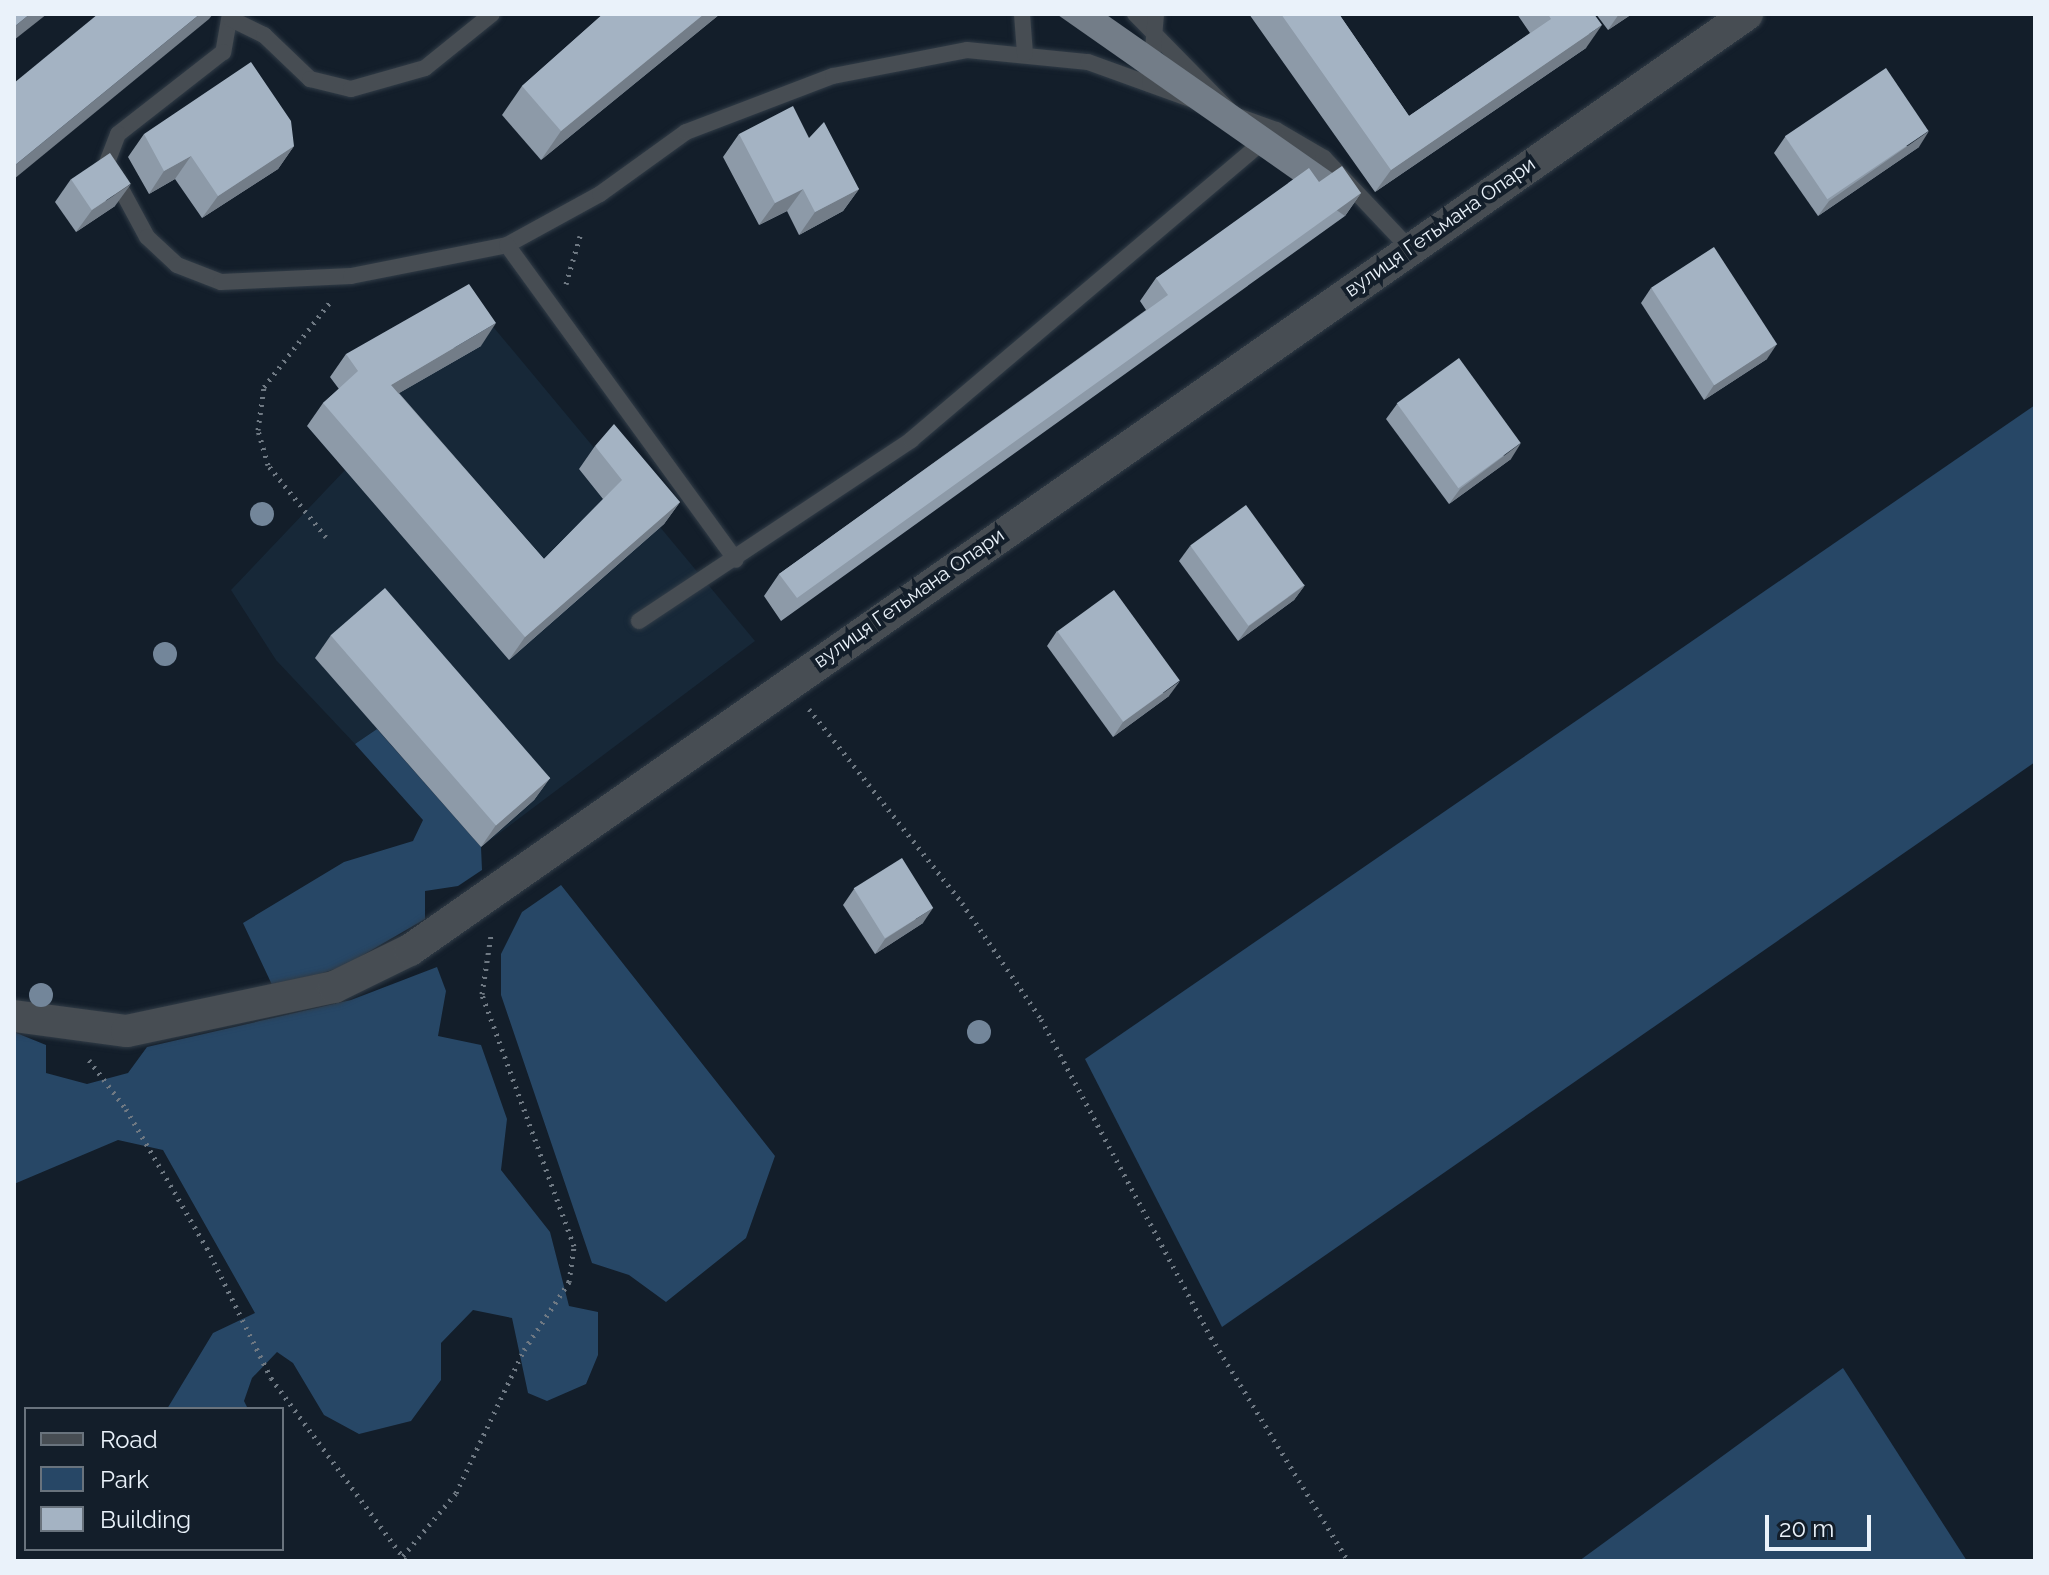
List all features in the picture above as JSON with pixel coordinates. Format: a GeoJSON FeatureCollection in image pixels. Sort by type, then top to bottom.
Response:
{"type":"FeatureCollection","features":[{"type":"Feature","properties":{"kind":"street","name":"вулиця Гетьмана Опари"},"geometry":{"type":"LineString","coordinates":[[14,1016],[64,1028],[127,1031],[334,987],[410,950],[510,885],[789,683],[1747,14]]}},
{"type":"Feature","properties":{"kind":"lane"},"geometry":{"type":"LineString","coordinates":[[492,14],[425,68],[351,89],[310,79],[264,35],[231,16],[223,52],[118,134],[107,163],[147,237],[177,265],[221,282],[351,276],[507,245],[600,194],[686,132],[833,76],[967,50],[1088,62],[1276,130],[1324,158],[1409,248]]}},
{"type":"Feature","properties":{"kind":"lane"},"geometry":{"type":"LineString","coordinates":[[1022,14],[1025,54]]}},
{"type":"Feature","properties":{"kind":"lane"},"geometry":{"type":"LineString","coordinates":[[1135,14],[1155,23],[1233,114]]}},
{"type":"Feature","properties":{"kind":"lane"},"geometry":{"type":"LineString","coordinates":[[1150,84],[1155,23]]}},
{"type":"Feature","properties":{"kind":"lane"},"geometry":{"type":"LineString","coordinates":[[639,621],[736,560],[911,440],[1276,130]]}},
{"type":"Feature","properties":{"kind":"lane"},"geometry":{"type":"LineString","coordinates":[[507,245],[736,560]]}},
{"type":"Feature","properties":{"kind":"path"},"geometry":{"type":"LineString","coordinates":[[568,329],[565,286],[600,194]]}},
{"type":"Feature","properties":{"kind":"path"},"geometry":{"type":"LineString","coordinates":[[326,537],[268,465],[258,430],[264,387],[351,276]]}},
{"type":"Feature","properties":{"kind":"path"},"geometry":{"type":"LineString","coordinates":[[789,683],[962,903],[1041,1019],[1211,1337],[1348,1561]]}},
{"type":"Feature","properties":{"kind":"path"},"geometry":{"type":"LineString","coordinates":[[64,1028],[126,1109],[271,1378],[405,1559],[456,1493],[524,1350],[569,1282],[574,1246],[482,994],[489,939],[510,885]]}},
{"type":"Feature","properties":{"kind":"shaded area"},"geometry":{"type":"Polygon","coordinates":[[[470,299],[755,641],[481,847],[377,729],[355,744],[276,660],[231,590],[345,470],[307,426],[342,393],[330,377],[470,299]]]}},
{"type":"Feature","properties":{"kind":"green space"},"geometry":{"type":"Polygon","coordinates":[[[2035,405],[2035,762],[1222,1327],[1085,1059],[2035,405]]]}},
{"type":"Feature","properties":{"kind":"green space"},"geometry":{"type":"Polygon","coordinates":[[[377,729],[481,847],[482,870],[458,886],[425,891],[425,919],[344,966],[274,989],[243,923],[344,862],[413,841],[423,820],[355,744],[377,729]]]}},
{"type":"Feature","properties":{"kind":"green space"},"geometry":{"type":"Polygon","coordinates":[[[561,885],[775,1156],[746,1238],[666,1302],[629,1275],[592,1263],[501,995],[501,954],[522,912],[561,885]]]}},
{"type":"Feature","properties":{"kind":"green space"},"geometry":{"type":"Polygon","coordinates":[[[437,967],[446,991],[438,1036],[481,1045],[507,1119],[501,1170],[550,1232],[569,1306],[598,1312],[598,1355],[586,1384],[547,1401],[528,1393],[512,1318],[473,1310],[441,1343],[441,1380],[411,1421],[359,1434],[324,1415],[293,1363],[277,1352],[252,1378],[244,1401],[247,1407],[168,1407],[213,1333],[255,1313],[163,1150],[118,1140],[14,1184],[14,1032],[46,1045],[46,1073],[87,1084],[128,1073],[147,1047],[351,1000],[437,967]]]}},
{"type":"Feature","properties":{"kind":"green space"},"geometry":{"type":"Polygon","coordinates":[[[1843,1368],[1967,1561],[1579,1561],[1843,1368]]]}},
{"type":"Feature","properties":{"kind":"building"},"geometry":{"type":"Polygon","coordinates":[[[14,14],[30,14],[14,27],[14,14]]]}},
{"type":"Feature","properties":{"kind":"building"},"geometry":{"type":"Polygon","coordinates":[[[98,14],[200,14],[14,166],[14,83],[98,14]]]}},
{"type":"Feature","properties":{"kind":"building"},"geometry":{"type":"Polygon","coordinates":[[[603,14],[704,14],[561,131],[522,86],[603,14]]]}},
{"type":"Feature","properties":{"kind":"building"},"geometry":{"type":"Polygon","coordinates":[[[1281,14],[1339,14],[1409,116],[1551,19],[1548,14],[1594,14],[1602,25],[1391,170],[1281,14]]]}},
{"type":"Feature","properties":{"kind":"building"},"geometry":{"type":"Polygon","coordinates":[[[251,62],[291,121],[294,146],[218,196],[191,156],[164,171],[144,134],[251,62]]]}},
{"type":"Feature","properties":{"kind":"building"},"geometry":{"type":"Polygon","coordinates":[[[1886,68],[1928,131],[1827,199],[1785,136],[1886,68]]]}},
{"type":"Feature","properties":{"kind":"building"},"geometry":{"type":"Polygon","coordinates":[[[793,106],[809,138],[824,122],[859,189],[815,212],[803,189],[775,203],[739,134],[793,106]]]}},
{"type":"Feature","properties":{"kind":"building"},"geometry":{"type":"Polygon","coordinates":[[[110,153],[131,184],[92,210],[71,179],[110,153]]]}},
{"type":"Feature","properties":{"kind":"building"},"geometry":{"type":"Polygon","coordinates":[[[1342,166],[1361,193],[797,598],[779,574],[1168,295],[1156,278],[1309,168],[1319,182],[1342,166]]]}},
{"type":"Feature","properties":{"kind":"building"},"geometry":{"type":"Polygon","coordinates":[[[1714,247],[1777,344],[1714,385],[1651,288],[1714,247]]]}},
{"type":"Feature","properties":{"kind":"building"},"geometry":{"type":"Polygon","coordinates":[[[469,284],[496,323],[391,385],[544,559],[622,480],[595,446],[614,424],[680,502],[525,637],[323,403],[358,371],[346,354],[469,284]]]}},
{"type":"Feature","properties":{"kind":"building"},"geometry":{"type":"Polygon","coordinates":[[[1459,358],[1521,443],[1458,488],[1397,403],[1459,358]]]}},
{"type":"Feature","properties":{"kind":"building"},"geometry":{"type":"Polygon","coordinates":[[[1246,505],[1304,585],[1248,626],[1190,546],[1246,505]]]}},
{"type":"Feature","properties":{"kind":"building"},"geometry":{"type":"Polygon","coordinates":[[[385,588],[550,778],[496,825],[331,635],[385,588]]]}},
{"type":"Feature","properties":{"kind":"building"},"geometry":{"type":"Polygon","coordinates":[[[1114,590],[1180,681],[1123,722],[1057,631],[1114,590]]]}},
{"type":"Feature","properties":{"kind":"building"},"geometry":{"type":"Polygon","coordinates":[[[902,858],[933,908],[885,938],[854,888],[902,858]]]}}]}
